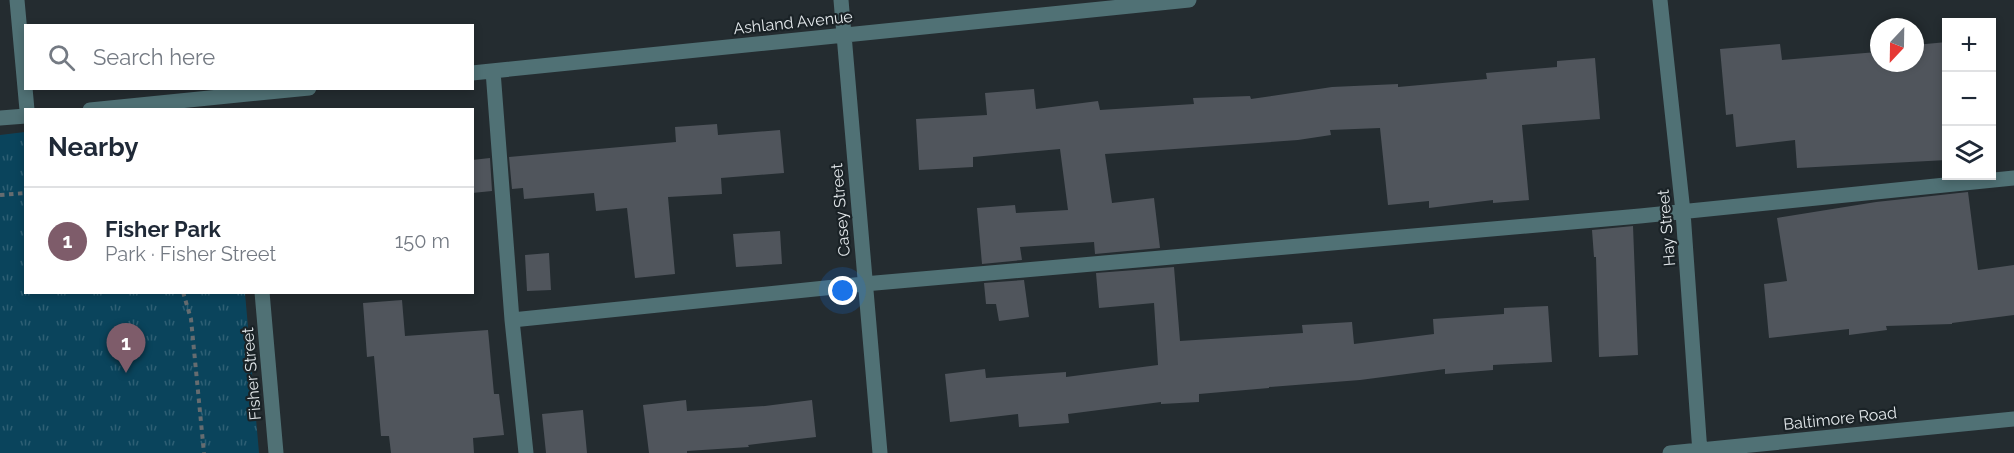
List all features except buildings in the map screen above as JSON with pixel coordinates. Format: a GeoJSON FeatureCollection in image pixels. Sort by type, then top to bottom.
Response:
{"type":"FeatureCollection","features":[{"type":"Feature","properties":{"kind":"street"},"geometry":{"type":"LineString","coordinates":[[17,0],[24,77]]}},
{"type":"Feature","properties":{"kind":"street","name":"Casey Street"},"geometry":{"type":"LineString","coordinates":[[841,0],[880,453]]}},
{"type":"Feature","properties":{"kind":"street","name":"Ashland Avenue"},"geometry":{"type":"LineString","coordinates":[[474,73],[1189,0]]}},
{"type":"Feature","properties":{"kind":"street","name":"Hay Street"},"geometry":{"type":"LineString","coordinates":[[1660,0],[1683,212],[1700,452]]}},
{"type":"Feature","properties":{"kind":"street"},"geometry":{"type":"LineString","coordinates":[[493,71],[512,320],[526,453]]}},
{"type":"Feature","properties":{"kind":"street"},"geometry":{"type":"LineString","coordinates":[[25,90],[27,108]]}},
{"type":"Feature","properties":{"kind":"street"},"geometry":{"type":"LineString","coordinates":[[129,108],[245,102],[300,90]]}},
{"type":"Feature","properties":{"kind":"street"},"geometry":{"type":"LineString","coordinates":[[0,118],[24,116]]}},
{"type":"Feature","properties":{"kind":"street"},"geometry":{"type":"LineString","coordinates":[[512,320],[864,284],[1683,212],[2014,178]]}},
{"type":"Feature","properties":{"kind":"street","name":"Fisher Street"},"geometry":{"type":"LineString","coordinates":[[262,294],[276,453]]}},
{"type":"Feature","properties":{"kind":"street","name":"Baltimore Road"},"geometry":{"type":"LineString","coordinates":[[1670,453],[1700,452],[2014,419]]}},
{"type":"Feature","properties":{"kind":"path"},"geometry":{"type":"LineString","coordinates":[[0,195],[24,193]]}},
{"type":"Feature","properties":{"kind":"path"},"geometry":{"type":"LineString","coordinates":[[184,294],[191,320],[204,453]]}},
{"type":"Feature","properties":{"kind":"green space"},"geometry":{"type":"Polygon","coordinates":[[[24,132],[24,294],[245,294],[259,453],[0,453],[0,135],[24,132]]]}},
{"type":"Feature","properties":{"kind":"place","name":"Fisher Park"},"geometry":{"type":"Point","coordinates":[126,373]}}]}
